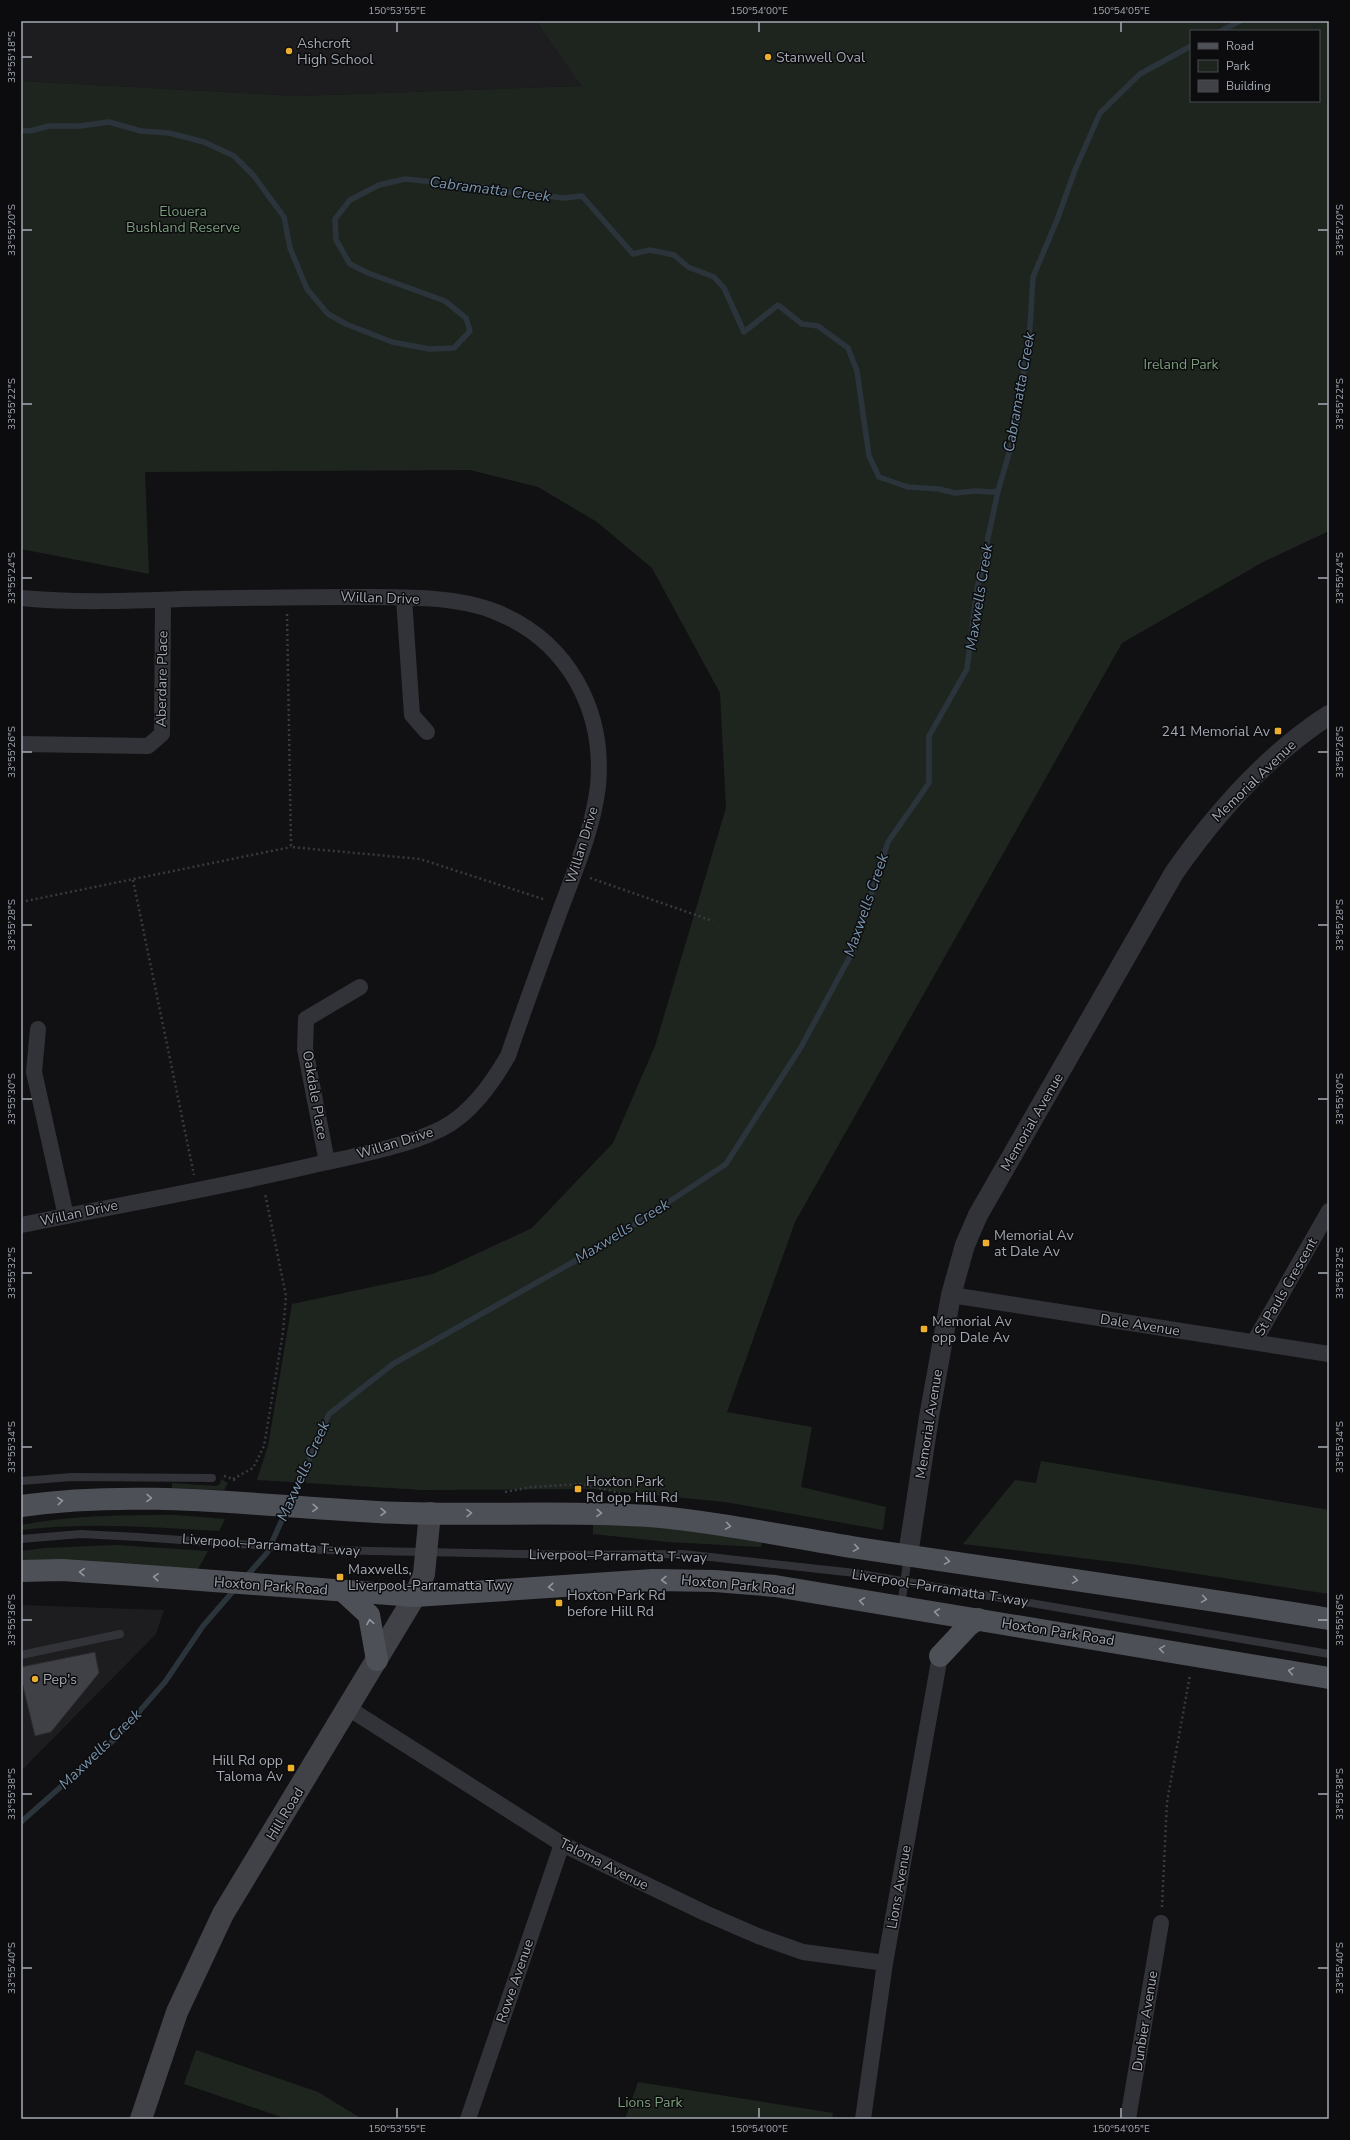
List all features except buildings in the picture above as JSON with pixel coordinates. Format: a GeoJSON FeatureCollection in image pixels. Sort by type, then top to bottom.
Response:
{"type":"FeatureCollection","features":[{"type":"Feature","properties":{"kind":"main road"},"geometry":{"type":"LineString","coordinates":[[21,1506],[50,1502],[110,1498],[189,1499],[236,1493],[344,1510],[430,1513],[580,1512],[652,1517],[722,1525],[908,1555],[1199,1598],[1329,1620]]}},
{"type":"Feature","properties":{"kind":"main road","name":"Hill Road"},"geometry":{"type":"LineString","coordinates":[[141,2119],[177,2012],[224,1914],[415,1596],[424,1574],[428,1553],[430,1513]]}},
{"type":"Feature","properties":{"kind":"main road","name":"Hoxton Park Road"},"geometry":{"type":"LineString","coordinates":[[21,1571],[62,1570],[415,1596],[617,1582],[686,1580],[775,1586],[1329,1678]]}},
{"type":"Feature","properties":{"kind":"main road"},"geometry":{"type":"LineString","coordinates":[[343,1591],[369,1615],[376,1660]]}},
{"type":"Feature","properties":{"kind":"main road"},"geometry":{"type":"LineString","coordinates":[[940,1656],[968,1625],[978,1619]]}},
{"type":"Feature","properties":{"kind":"street","name":"Willan Drive"},"geometry":{"type":"LineString","coordinates":[[21,598],[61,602],[286,597],[404,599],[467,604],[496,612],[522,625],[544,642],[566,664],[584,692],[594,722],[599,757],[598,787],[593,811],[575,873],[562,905],[508,1056],[495,1078],[462,1114],[442,1128],[412,1140],[327,1162],[261,1177],[21,1225]]}},
{"type":"Feature","properties":{"kind":"street"},"geometry":{"type":"LineString","coordinates":[[404,599],[412,715],[427,732]]}},
{"type":"Feature","properties":{"kind":"street","name":"Aberdare Place"},"geometry":{"type":"LineString","coordinates":[[21,744],[148,746],[162,734],[163,600]]}},
{"type":"Feature","properties":{"kind":"street","name":"Memorial Avenue"},"geometry":{"type":"LineString","coordinates":[[908,1555],[929,1417],[951,1295],[965,1245],[978,1215],[1174,873],[1200,836],[1228,802],[1294,741],[1329,715]]}},
{"type":"Feature","properties":{"kind":"street","name":"Oakdale Place"},"geometry":{"type":"LineString","coordinates":[[327,1162],[305,1049],[306,1019],[360,987]]}},
{"type":"Feature","properties":{"kind":"street"},"geometry":{"type":"LineString","coordinates":[[38,1029],[34,1072],[66,1216]]}},
{"type":"Feature","properties":{"kind":"street","name":"St Pauls Crescent"},"geometry":{"type":"LineString","coordinates":[[1254,1342],[1329,1211]]}},
{"type":"Feature","properties":{"kind":"street","name":"Dale Avenue"},"geometry":{"type":"LineString","coordinates":[[951,1295],[1329,1354]]}},
{"type":"Feature","properties":{"kind":"street","name":"Lions Avenue"},"geometry":{"type":"LineString","coordinates":[[863,2119],[885,1964],[940,1656]]}},
{"type":"Feature","properties":{"kind":"street","name":"Taloma Avenue"},"geometry":{"type":"LineString","coordinates":[[348,1708],[562,1844],[705,1914],[758,1936],[803,1952],[885,1964]]}},
{"type":"Feature","properties":{"kind":"street","name":"Rowe Avenue"},"geometry":{"type":"LineString","coordinates":[[468,2119],[562,1844]]}},
{"type":"Feature","properties":{"kind":"street","name":"Dunbier Avenue"},"geometry":{"type":"LineString","coordinates":[[1128,2119],[1161,1922]]}},
{"type":"Feature","properties":{"kind":"lane"},"geometry":{"type":"LineString","coordinates":[[21,1482],[72,1477],[212,1478]]}},
{"type":"Feature","properties":{"kind":"lane","name":"Liverpool–Parramatta T-way"},"geometry":{"type":"LineString","coordinates":[[21,1539],[81,1534],[322,1550],[574,1555],[683,1554],[770,1563],[905,1581],[1329,1654]]}},
{"type":"Feature","properties":{"kind":"lane","name":"Memorial Avenue"},"geometry":{"type":"LineString","coordinates":[[901,1607],[908,1555]]}},
{"type":"Feature","properties":{"kind":"lane"},"geometry":{"type":"LineString","coordinates":[[21,1655],[120,1634]]}},
{"type":"Feature","properties":{"kind":"path"},"geometry":{"type":"LineString","coordinates":[[286,597],[291,847]]}},
{"type":"Feature","properties":{"kind":"path"},"geometry":{"type":"LineString","coordinates":[[21,902],[291,847],[420,859],[562,905]]}},
{"type":"Feature","properties":{"kind":"path"},"geometry":{"type":"LineString","coordinates":[[575,873],[713,921]]}},
{"type":"Feature","properties":{"kind":"path"},"geometry":{"type":"LineString","coordinates":[[132,880],[197,1189]]}},
{"type":"Feature","properties":{"kind":"path"},"geometry":{"type":"LineString","coordinates":[[212,1478],[225,1476],[233,1479],[254,1468],[264,1446],[283,1332],[286,1296],[261,1177]]}},
{"type":"Feature","properties":{"kind":"path"},"geometry":{"type":"LineString","coordinates":[[233,1479],[236,1493]]}},
{"type":"Feature","properties":{"kind":"path"},"geometry":{"type":"LineString","coordinates":[[1161,1922],[1167,1802],[1191,1670]]}},
{"type":"Feature","properties":{"kind":"shaded area","name":"Ashcroft High School"},"geometry":{"type":"Polygon","coordinates":[[[21,21],[536,21],[581,86],[299,96],[21,81],[21,21]]]}},
{"type":"Feature","properties":{"kind":"shaded area"},"geometry":{"type":"Polygon","coordinates":[[[21,1605],[164,1610],[156,1634],[21,1771],[21,1605]]]}},
{"type":"Feature","properties":{"kind":"green space"},"geometry":{"type":"Polygon","coordinates":[[[536,21],[1329,21],[1329,531],[1263,562],[1122,643],[795,1222],[727,1412],[812,1427],[801,1487],[886,1507],[883,1530],[725,1502],[591,1489],[423,1490],[257,1480],[268,1446],[292,1304],[433,1274],[532,1228],[613,1143],[655,1046],[726,808],[720,693],[652,568],[597,522],[538,487],[470,470],[145,472],[149,574],[21,549],[21,81],[299,96],[581,86],[536,21]]]}},
{"type":"Feature","properties":{"kind":"green space"},"geometry":{"type":"Polygon","coordinates":[[[1041,1461],[1329,1510],[1329,1594],[1131,1564],[963,1544],[1015,1480],[1036,1483],[1041,1461]]]}},
{"type":"Feature","properties":{"kind":"green space"},"geometry":{"type":"Polygon","coordinates":[[[221,1479],[228,1483],[224,1490],[172,1488],[172,1483],[216,1486],[220,1484],[221,1479]]]}},
{"type":"Feature","properties":{"kind":"green space"},"geometry":{"type":"Polygon","coordinates":[[[176,1515],[225,1519],[219,1531],[95,1526],[70,1526],[21,1530],[21,1525],[79,1517],[176,1515]]]}},
{"type":"Feature","properties":{"kind":"green space"},"geometry":{"type":"Polygon","coordinates":[[[593,1523],[668,1528],[762,1541],[761,1547],[668,1542],[593,1534],[593,1523]]]}},
{"type":"Feature","properties":{"kind":"green space"},"geometry":{"type":"Polygon","coordinates":[[[117,1545],[208,1551],[197,1571],[21,1562],[21,1551],[45,1548],[117,1545]]]}},
{"type":"Feature","properties":{"kind":"green space"},"geometry":{"type":"Polygon","coordinates":[[[196,2050],[318,2092],[362,2119],[287,2119],[184,2084],[196,2050]]]}},
{"type":"Feature","properties":{"kind":"green space","name":"Lions Park"},"geometry":{"type":"Polygon","coordinates":[[[638,2082],[833,2113],[832,2119],[625,2119],[638,2082]]]}},
{"type":"Feature","properties":{"kind":"waterway","name":"Cabramatta Creek"},"geometry":{"type":"LineString","coordinates":[[1223,30],[1240,21]]}},
{"type":"Feature","properties":{"kind":"waterway","name":"Maxwells Creek"},"geometry":{"type":"LineString","coordinates":[[291,1501],[329,1414],[393,1364],[605,1244],[726,1164],[801,1047],[853,951],[888,842],[929,783],[929,736],[967,669],[977,589],[998,491],[1015,433],[1030,326],[1033,277],[1057,220],[1075,170],[1100,113],[1140,74],[1190,47]]}},
{"type":"Feature","properties":{"kind":"waterway","name":"Cabramatta Creek"},"geometry":{"type":"LineString","coordinates":[[21,130],[30,131],[49,126],[80,126],[109,122],[141,131],[169,133],[204,142],[234,156],[254,176],[284,217],[290,248],[307,289],[328,314],[346,324],[392,342],[429,349],[454,348],[470,331],[466,318],[445,301],[368,273],[350,264],[336,240],[335,219],[350,200],[379,185],[405,179],[483,187],[529,196],[541,195],[563,198],[582,196],[633,254],[650,250],[674,255],[688,267],[714,277],[724,288],[744,332],[778,305],[802,324],[818,326],[848,348],[857,371],[869,456],[879,477],[908,487],[939,489],[955,493],[998,491]]}},
{"type":"Feature","properties":{"kind":"waterway","name":"Maxwells Creek"},"geometry":{"type":"LineString","coordinates":[[245,1578],[267,1553],[286,1511]]}},
{"type":"Feature","properties":{"kind":"waterway","name":"Maxwells Creek"},"geometry":{"type":"LineString","coordinates":[[21,1822],[116,1738],[165,1682],[203,1626],[235,1589]]}},
{"type":"Feature","properties":{"kind":"place","name":"Ashcroft High School"},"geometry":{"type":"Point","coordinates":[289,51]}},
{"type":"Feature","properties":{"kind":"place","name":"Stanwell Oval"},"geometry":{"type":"Point","coordinates":[768,57]}},
{"type":"Feature","properties":{"kind":"place","name":"241 Memorial Av"},"geometry":{"type":"Point","coordinates":[1278,731]}},
{"type":"Feature","properties":{"kind":"place","name":"Memorial Av at Dale Av"},"geometry":{"type":"Point","coordinates":[986,1243]}},
{"type":"Feature","properties":{"kind":"place","name":"Memorial Av opp Dale Av"},"geometry":{"type":"Point","coordinates":[924,1329]}},
{"type":"Feature","properties":{"kind":"place","name":"Hoxton Park Rd opp Hill Rd"},"geometry":{"type":"Point","coordinates":[578,1489]}},
{"type":"Feature","properties":{"kind":"place","name":"Maxwells, Liverpool-Parramatta Twy"},"geometry":{"type":"Point","coordinates":[340,1577]}},
{"type":"Feature","properties":{"kind":"place","name":"Hoxton Park Rd before Hill Rd"},"geometry":{"type":"Point","coordinates":[559,1603]}},
{"type":"Feature","properties":{"kind":"place","name":"Pep's"},"geometry":{"type":"Point","coordinates":[35,1679]}},
{"type":"Feature","properties":{"kind":"place","name":"Hill Rd opp Taloma Av"},"geometry":{"type":"Point","coordinates":[291,1768]}},
{"type":"Feature","properties":{"kind":"park label","name":"Elouera Bushland Reserve"},"geometry":{"type":"Point","coordinates":[183,220]}},
{"type":"Feature","properties":{"kind":"park label","name":"Ireland Park"},"geometry":{"type":"Point","coordinates":[1181,364]}}]}
